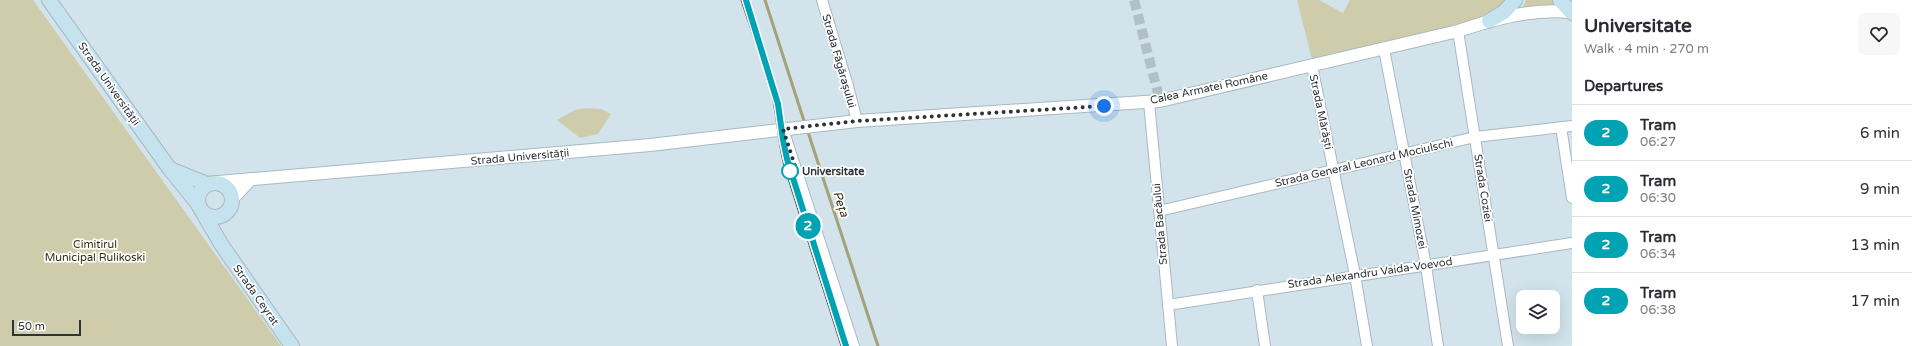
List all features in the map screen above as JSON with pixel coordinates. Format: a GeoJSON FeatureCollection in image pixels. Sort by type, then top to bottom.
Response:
{"type":"FeatureCollection","features":[{"type":"Feature","properties":{"kind":"main road","name":"Strada Universității"},"geometry":{"type":"LineString","coordinates":[[49,0],[169,168],[200,208]]}},
{"type":"Feature","properties":{"kind":"main road"},"geometry":{"type":"LineString","coordinates":[[1489,21],[1504,12],[1515,0]]}},
{"type":"Feature","properties":{"kind":"main road"},"geometry":{"type":"LineString","coordinates":[[1560,0],[1571,12]]}},
{"type":"Feature","properties":{"kind":"main road","name":"Strada Universității"},"geometry":{"type":"LineString","coordinates":[[169,168],[212,183]]}},
{"type":"Feature","properties":{"kind":"main road"},"geometry":{"type":"LineString","coordinates":[[221,244],[230,205],[228,188],[212,183],[199,192],[200,208],[208,216],[218,217],[230,205]]}},
{"type":"Feature","properties":{"kind":"main road","name":"Strada Ceyrat"},"geometry":{"type":"LineString","coordinates":[[200,208],[221,244],[292,346]]}},
{"type":"Feature","properties":{"kind":"street","name":"Strada Făgărașului"},"geometry":{"type":"LineString","coordinates":[[822,0],[857,121]]}},
{"type":"Feature","properties":{"kind":"street","name":"Calea Armatei Române"},"geometry":{"type":"LineString","coordinates":[[817,125],[1160,101],[1384,49],[1458,31],[1489,21],[1532,12],[1555,10],[1571,12]]}},
{"type":"Feature","properties":{"kind":"street","name":"Strada Coziei"},"geometry":{"type":"LineString","coordinates":[[1458,31],[1508,346]]}},
{"type":"Feature","properties":{"kind":"street","name":"Strada Mimozei"},"geometry":{"type":"LineString","coordinates":[[1384,49],[1426,266],[1438,346]]}},
{"type":"Feature","properties":{"kind":"street","name":"Strada Mărăști"},"geometry":{"type":"LineString","coordinates":[[1312,66],[1355,275],[1367,346]]}},
{"type":"Feature","properties":{"kind":"street","name":"Strada Bacăului"},"geometry":{"type":"LineString","coordinates":[[1149,102],[1172,346]]}},
{"type":"Feature","properties":{"kind":"street","name":"Strada Universității"},"geometry":{"type":"LineString","coordinates":[[212,183],[650,145],[817,125]]}},
{"type":"Feature","properties":{"kind":"street","name":"Strada General Leonard Mociulschi"},"geometry":{"type":"LineString","coordinates":[[1159,211],[1333,169],[1475,137],[1572,126]]}},
{"type":"Feature","properties":{"kind":"street"},"geometry":{"type":"LineString","coordinates":[[1561,127],[1572,198]]}},
{"type":"Feature","properties":{"kind":"street"},"geometry":{"type":"LineString","coordinates":[[786,128],[854,346]]}},
{"type":"Feature","properties":{"kind":"street"},"geometry":{"type":"LineString","coordinates":[[230,205],[251,179]]}},
{"type":"Feature","properties":{"kind":"street","name":"Strada Alexandru Vaida-Voevod"},"geometry":{"type":"LineString","coordinates":[[1168,305],[1355,275],[1426,266],[1572,242]]}},
{"type":"Feature","properties":{"kind":"street"},"geometry":{"type":"LineString","coordinates":[[1257,290],[1265,346]]}},
{"type":"Feature","properties":{"kind":"green space","name":"Cimitirul Municipal Rulikoski"},"geometry":{"type":"Polygon","coordinates":[[[0,0],[33,0],[281,346],[0,346],[0,0]]]}},
{"type":"Feature","properties":{"kind":"green space"},"geometry":{"type":"Polygon","coordinates":[[[1297,0],[1319,0],[1343,13],[1350,0],[1508,0],[1505,4],[1484,18],[1312,59],[1297,0]]]}},
{"type":"Feature","properties":{"kind":"green space"},"geometry":{"type":"Polygon","coordinates":[[[1526,0],[1553,0],[1556,6],[1520,13],[1526,0]]]}},
{"type":"Feature","properties":{"kind":"green space"},"geometry":{"type":"Polygon","coordinates":[[[586,108],[601,109],[611,114],[598,134],[580,138],[557,120],[575,110],[586,108]]]}},
{"type":"Feature","properties":{"kind":"waterway","name":"Peța"},"geometry":{"type":"LineString","coordinates":[[765,0],[805,124]]}},
{"type":"Feature","properties":{"kind":"waterway","name":"Peța"},"geometry":{"type":"LineString","coordinates":[[807,129],[878,346]]}},
{"type":"Feature","properties":{"kind":"tunnel"},"geometry":{"type":"LineString","coordinates":[[1134,0],[1160,101]]}},
{"type":"Feature","properties":{"kind":"tram line"},"geometry":{"type":"LineString","coordinates":[[741,0],[769,84],[784,166],[841,346]]}},
{"type":"Feature","properties":{"kind":"tram line","name":"2"},"geometry":{"type":"LineString","coordinates":[[746,0],[780,111],[783,140],[787,159],[846,346]]}},
{"type":"Feature","properties":{"kind":"place","name":"Universitate"},"geometry":{"type":"Point","coordinates":[790,171]}},
{"type":"Feature","properties":{"kind":"route"},"geometry":{"type":"LineString","coordinates":[[790,171],[797,172],[783,129],[857,121],[1104,106]]}}]}
